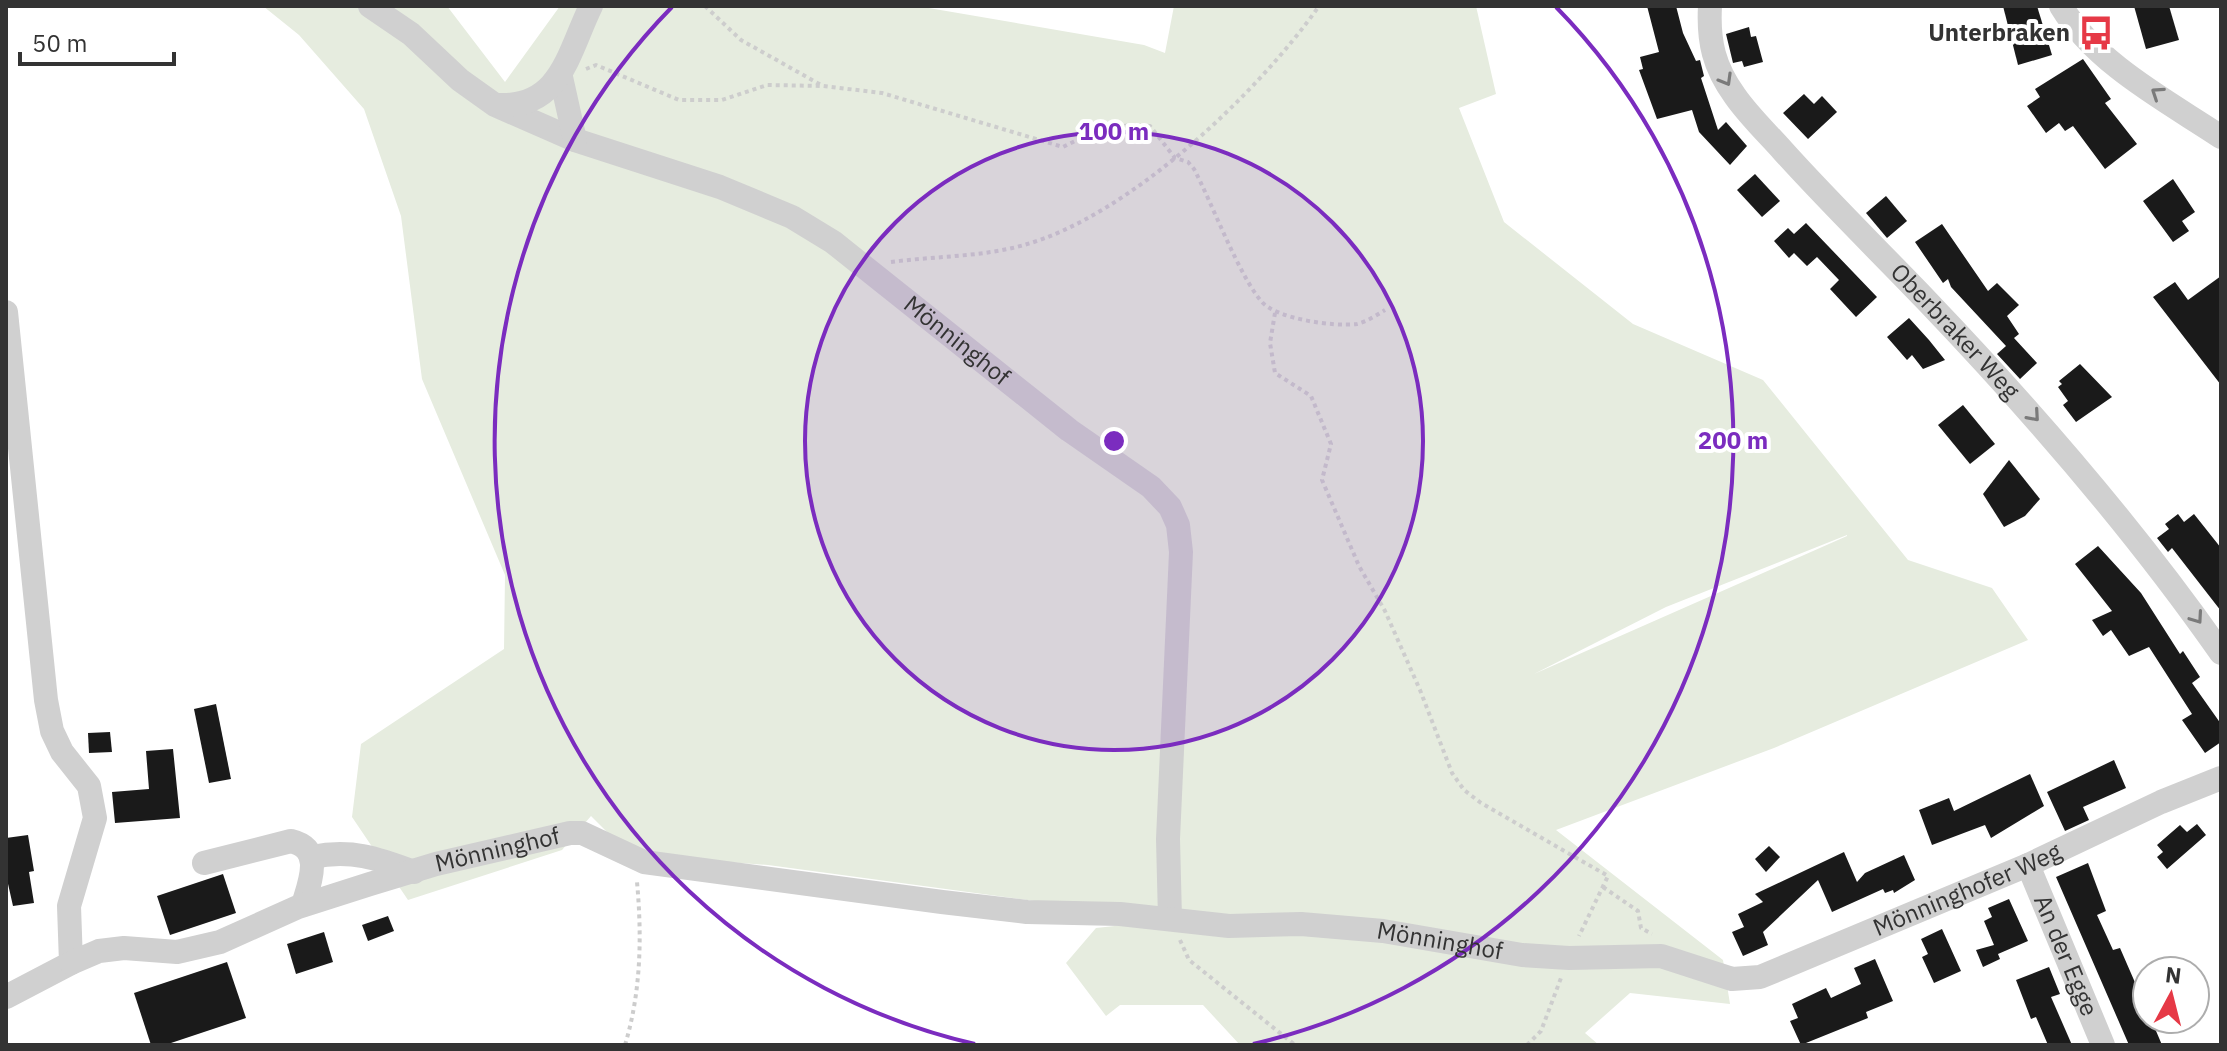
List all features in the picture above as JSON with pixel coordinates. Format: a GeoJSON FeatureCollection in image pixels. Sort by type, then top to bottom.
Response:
{"type":"FeatureCollection","features":[{"type":"Feature","properties":{"kind":"street","name":"Mönninghof"},"geometry":{"type":"LineString","coordinates":[[370,6],[411,34],[460,80],[495,105],[575,140],[720,187],[792,217],[865,265],[955,342],[1069,430],[1151,487],[1170,507],[1178,525],[1181,552],[1168,839],[1170,919]]}},
{"type":"Feature","properties":{"kind":"street"},"geometry":{"type":"LineString","coordinates":[[495,105],[516,106],[534,101],[561,77],[571,47],[591,6]]}},
{"type":"Feature","properties":{"kind":"street","name":"Oberbraker Weg"},"geometry":{"type":"LineString","coordinates":[[1710,6],[1708,36],[1712,55],[1735,96],[1811,181],[2006,384],[2116,513],[2221,653]]}},
{"type":"Feature","properties":{"kind":"street"},"geometry":{"type":"LineString","coordinates":[[2061,6],[2087,38],[2131,76],[2221,137]]}},
{"type":"Feature","properties":{"kind":"street"},"geometry":{"type":"LineString","coordinates":[[561,77],[575,140]]}},
{"type":"Feature","properties":{"kind":"street"},"geometry":{"type":"LineString","coordinates":[[6,312],[46,700],[52,731],[62,752],[89,786],[95,818],[69,906],[71,963]]}},
{"type":"Feature","properties":{"kind":"street","name":"Mönninghofer Weg"},"geometry":{"type":"LineString","coordinates":[[1708,969],[1732,979],[1760,977],[2028,865],[2161,802],[2221,778]]}},
{"type":"Feature","properties":{"kind":"street","name":"Mönninghof"},"geometry":{"type":"LineString","coordinates":[[6,997],[99,951],[124,948],[177,952],[220,942],[303,905],[414,872],[570,833],[582,833],[644,862],[1027,912],[1170,919],[1229,926],[1301,924],[1383,931],[1522,955],[1569,958],[1661,956],[1708,969]]}},
{"type":"Feature","properties":{"kind":"street"},"geometry":{"type":"LineString","coordinates":[[204,863],[291,841],[307,847],[312,857],[313,871],[303,905]]}},
{"type":"Feature","properties":{"kind":"street"},"geometry":{"type":"LineString","coordinates":[[312,857],[338,852],[370,855],[414,872]]}},
{"type":"Feature","properties":{"kind":"street","name":"An der Egge"},"geometry":{"type":"LineString","coordinates":[[2028,865],[2103,1045]]}},
{"type":"Feature","properties":{"kind":"path"},"geometry":{"type":"LineString","coordinates":[[705,6],[741,40],[823,86]]}},
{"type":"Feature","properties":{"kind":"path"},"geometry":{"type":"LineString","coordinates":[[865,265],[994,253],[1068,228],[1175,158],[1291,46],[1319,6]]}},
{"type":"Feature","properties":{"kind":"path"},"geometry":{"type":"LineString","coordinates":[[561,77],[596,65],[679,100],[722,100],[767,85],[823,86],[882,93],[1063,147],[1089,134],[1135,124],[1150,126],[1175,158],[1188,162],[1194,169],[1249,282],[1262,302],[1275,313],[1314,322],[1358,324],[1385,310]]}},
{"type":"Feature","properties":{"kind":"path"},"geometry":{"type":"LineString","coordinates":[[1275,313],[1270,343],[1275,373],[1311,396],[1331,444],[1322,480],[1359,566],[1385,611],[1452,773],[1464,790],[1481,803],[1608,876],[1569,958],[1541,1031],[1527,1045]]}},
{"type":"Feature","properties":{"kind":"path"},"geometry":{"type":"LineString","coordinates":[[625,1045],[637,981],[641,928],[631,857]]}},
{"type":"Feature","properties":{"kind":"path"},"geometry":{"type":"LineString","coordinates":[[1603,887],[1638,911],[1641,928],[1653,935]]}},
{"type":"Feature","properties":{"kind":"path"},"geometry":{"type":"LineString","coordinates":[[1170,919],[1189,960],[1295,1045]]}},
{"type":"Feature","properties":{"kind":"shaded area"},"geometry":{"type":"Polygon","coordinates":[[[263,6],[447,6],[505,82],[560,6],[917,6],[1144,45],[1165,53],[1174,6],[1476,6],[1496,94],[1459,108],[1504,222],[1633,324],[1763,380],[1908,560],[1992,588],[2028,640],[1774,748],[1556,830],[1723,960],[1730,1004],[1630,993],[1585,1033],[1599,1045],[1240,1045],[1203,1005],[1120,1005],[1106,1016],[1066,963],[1096,928],[1124,925],[1049,903],[768,865],[645,856],[625,850],[591,816],[562,850],[408,900],[352,817],[361,744],[504,649],[505,575],[422,379],[401,216],[364,109],[299,35],[263,6]],[[1847,536],[1666,607],[1534,674],[1847,536]]]}},
{"type":"Feature","properties":{"kind":"building"},"geometry":{"type":"Polygon","coordinates":[[[1647,6],[1676,6],[1683,33],[1696,61],[1700,60],[1704,76],[1701,78],[1718,130],[1726,122],[1747,146],[1730,165],[1699,132],[1692,110],[1657,119],[1639,70],[1643,69],[1640,57],[1659,52],[1647,6]]]}},
{"type":"Feature","properties":{"kind":"building"},"geometry":{"type":"Polygon","coordinates":[[[2003,6],[2037,6],[2052,55],[2018,65],[2003,6]]]}},
{"type":"Feature","properties":{"kind":"building"},"geometry":{"type":"Polygon","coordinates":[[[2134,6],[2169,6],[2179,40],[2146,49],[2134,6]]]}},
{"type":"Feature","properties":{"kind":"building"},"geometry":{"type":"Polygon","coordinates":[[[1749,27],[1751,37],[1756,36],[1763,62],[1744,67],[1742,61],[1733,63],[1726,34],[1749,27]]]}},
{"type":"Feature","properties":{"kind":"building"},"geometry":{"type":"Polygon","coordinates":[[[2083,59],[2111,99],[2105,103],[2137,144],[2105,169],[2073,126],[2065,131],[2059,123],[2046,133],[2027,106],[2040,97],[2035,89],[2083,59]]]}},
{"type":"Feature","properties":{"kind":"building"},"geometry":{"type":"Polygon","coordinates":[[[1804,94],[1814,104],[1822,96],[1837,112],[1808,139],[1783,113],[1804,94]]]}},
{"type":"Feature","properties":{"kind":"building"},"geometry":{"type":"Polygon","coordinates":[[[1755,174],[1780,201],[1762,217],[1737,190],[1755,174]]]}},
{"type":"Feature","properties":{"kind":"building"},"geometry":{"type":"Polygon","coordinates":[[[2173,179],[2195,212],[2182,221],[2189,231],[2173,242],[2143,201],[2173,179]]]}},
{"type":"Feature","properties":{"kind":"building"},"geometry":{"type":"Polygon","coordinates":[[[1886,196],[1907,221],[1887,238],[1866,213],[1886,196]]]}},
{"type":"Feature","properties":{"kind":"building"},"geometry":{"type":"Polygon","coordinates":[[[1806,223],[1877,297],[1856,317],[1830,289],[1839,280],[1817,257],[1807,266],[1794,253],[1789,258],[1774,241],[1788,228],[1794,234],[1806,223]]]}},
{"type":"Feature","properties":{"kind":"building"},"geometry":{"type":"Polygon","coordinates":[[[1942,224],[1988,291],[1997,283],[2019,305],[2007,316],[2019,334],[2014,338],[2037,363],[2020,379],[1997,354],[2006,346],[1951,287],[1948,279],[1943,283],[1915,242],[1942,224]]]}},
{"type":"Feature","properties":{"kind":"building"},"geometry":{"type":"Polygon","coordinates":[[[2221,276],[2221,385],[2153,297],[2175,282],[2188,300],[2221,276]]]}},
{"type":"Feature","properties":{"kind":"building"},"geometry":{"type":"Polygon","coordinates":[[[1909,318],[1945,360],[1923,369],[1912,355],[1907,360],[1887,337],[1909,318]]]}},
{"type":"Feature","properties":{"kind":"building"},"geometry":{"type":"Polygon","coordinates":[[[2080,364],[2112,397],[2076,422],[2063,405],[2068,401],[2058,387],[2062,384],[2059,381],[2080,364]]]}},
{"type":"Feature","properties":{"kind":"building"},"geometry":{"type":"Polygon","coordinates":[[[1963,405],[1995,444],[1970,464],[1938,425],[1963,405]]]}},
{"type":"Feature","properties":{"kind":"building"},"geometry":{"type":"Polygon","coordinates":[[[2009,460],[2040,499],[2025,516],[2004,527],[1983,494],[2009,460]]]}},
{"type":"Feature","properties":{"kind":"building"},"geometry":{"type":"Polygon","coordinates":[[[2178,514],[2184,522],[2194,514],[2221,548],[2221,611],[2172,548],[2168,552],[2157,538],[2169,529],[2165,524],[2178,514]]]}},
{"type":"Feature","properties":{"kind":"building"},"geometry":{"type":"Polygon","coordinates":[[[2098,546],[2141,593],[2180,654],[2183,651],[2200,677],[2192,683],[2221,724],[2221,742],[2205,753],[2182,720],[2192,714],[2149,647],[2129,656],[2111,630],[2103,636],[2092,620],[2112,611],[2075,564],[2098,546]]]}},
{"type":"Feature","properties":{"kind":"building"},"geometry":{"type":"Polygon","coordinates":[[[216,704],[231,779],[209,783],[194,709],[216,704]]]}},
{"type":"Feature","properties":{"kind":"building"},"geometry":{"type":"Polygon","coordinates":[[[110,732],[112,752],[89,753],[88,733],[110,732]]]}},
{"type":"Feature","properties":{"kind":"building"},"geometry":{"type":"Polygon","coordinates":[[[173,749],[180,818],[115,823],[112,792],[149,789],[146,751],[173,749]]]}},
{"type":"Feature","properties":{"kind":"building"},"geometry":{"type":"Polygon","coordinates":[[[2114,760],[2126,788],[2083,807],[2089,820],[2065,831],[2047,792],[2114,760]]]}},
{"type":"Feature","properties":{"kind":"building"},"geometry":{"type":"Polygon","coordinates":[[[2030,774],[2044,806],[1991,838],[1985,825],[1932,845],[1919,810],[1949,798],[1954,811],[2030,774]]]}},
{"type":"Feature","properties":{"kind":"building"},"geometry":{"type":"Polygon","coordinates":[[[2197,824],[2206,835],[2167,869],[2157,857],[2163,852],[2157,845],[2180,825],[2187,832],[2197,824]]]}},
{"type":"Feature","properties":{"kind":"building"},"geometry":{"type":"Polygon","coordinates":[[[28,835],[34,871],[29,872],[34,903],[13,906],[6,875],[6,838],[28,835]]]}},
{"type":"Feature","properties":{"kind":"building"},"geometry":{"type":"Polygon","coordinates":[[[1769,846],[1780,857],[1766,872],[1755,859],[1769,846]]]}},
{"type":"Feature","properties":{"kind":"building"},"geometry":{"type":"Polygon","coordinates":[[[1844,852],[1857,882],[1865,873],[1904,855],[1915,880],[1894,893],[1893,890],[1885,893],[1883,889],[1832,912],[1818,880],[1763,932],[1768,945],[1743,956],[1732,932],[1744,927],[1738,914],[1763,902],[1755,894],[1844,852]]]}},
{"type":"Feature","properties":{"kind":"building"},"geometry":{"type":"Polygon","coordinates":[[[2088,863],[2106,911],[2097,915],[2113,950],[2120,948],[2131,973],[2131,1035],[2158,1035],[2162,1045],[2129,1045],[2056,877],[2088,863]]]}},
{"type":"Feature","properties":{"kind":"building"},"geometry":{"type":"Polygon","coordinates":[[[223,874],[236,913],[170,935],[157,896],[223,874]]]}},
{"type":"Feature","properties":{"kind":"building"},"geometry":{"type":"Polygon","coordinates":[[[2009,899],[2028,941],[1998,954],[2000,959],[1983,967],[1976,950],[1994,945],[1984,921],[1992,917],[1988,908],[2009,899]]]}},
{"type":"Feature","properties":{"kind":"building"},"geometry":{"type":"Polygon","coordinates":[[[388,916],[394,931],[368,941],[362,925],[388,916]]]}},
{"type":"Feature","properties":{"kind":"building"},"geometry":{"type":"Polygon","coordinates":[[[1942,929],[1961,971],[1934,983],[1922,957],[1928,954],[1921,939],[1942,929]]]}},
{"type":"Feature","properties":{"kind":"building"},"geometry":{"type":"Polygon","coordinates":[[[324,932],[333,962],[296,974],[287,944],[324,932]]]}},
{"type":"Feature","properties":{"kind":"building"},"geometry":{"type":"Polygon","coordinates":[[[1875,959],[1893,1001],[1866,1012],[1868,1018],[1801,1045],[1790,1021],[1798,1018],[1792,1004],[1826,988],[1831,998],[1861,984],[1854,968],[1875,959]]]}},
{"type":"Feature","properties":{"kind":"building"},"geometry":{"type":"Polygon","coordinates":[[[227,962],[246,1018],[165,1045],[151,1045],[134,993],[227,962]]]}},
{"type":"Feature","properties":{"kind":"building"},"geometry":{"type":"Polygon","coordinates":[[[2049,967],[2060,994],[2051,997],[2072,1045],[2048,1045],[2036,1017],[2031,1019],[2016,980],[2049,967]]]}},
{"type":"Feature","properties":{"kind":"place","name":"Unterbraken"},"geometry":{"type":"Point","coordinates":[2096,33]}}]}
